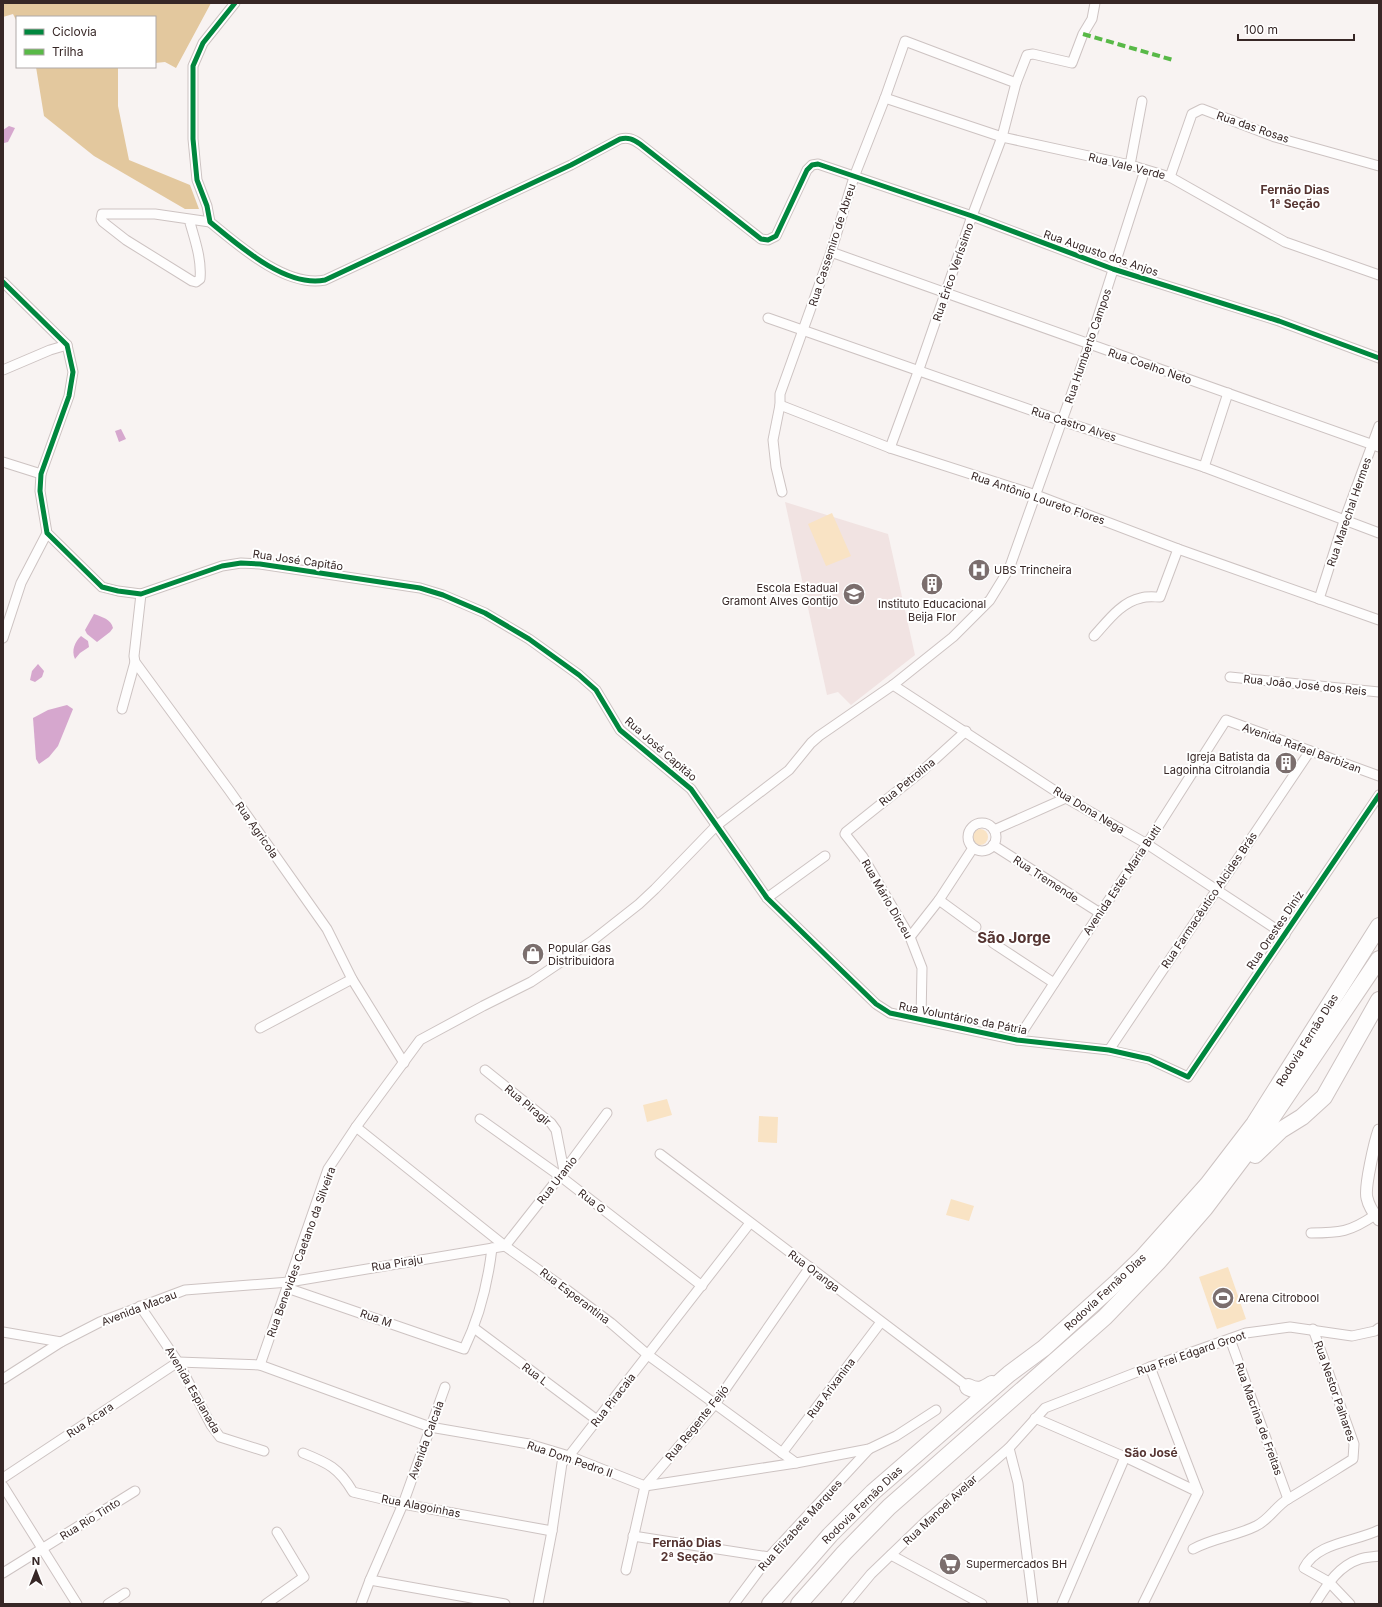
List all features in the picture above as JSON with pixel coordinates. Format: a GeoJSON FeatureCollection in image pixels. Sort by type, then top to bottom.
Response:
{"type":"FeatureCollection","features":[{"type":"Feature","properties":{"kind":"highway"},"geometry":{"type":"LineString","coordinates":[[1363,952],[1379,919]]}},
{"type":"Feature","properties":{"kind":"highway","name":"Rodovia Fernão Dias"},"geometry":{"type":"LineString","coordinates":[[770,1604],[830,1535],[872,1492],[1009,1374],[1044,1348],[1142,1258],[1208,1184],[1254,1124],[1379,926]]}},
{"type":"Feature","properties":{"kind":"highway","name":"Rodovia Fernão Dias"},"geometry":{"type":"LineString","coordinates":[[799,1604],[844,1553],[890,1507],[1105,1317],[1158,1262],[1205,1208],[1263,1131],[1379,959]]}},
{"type":"Feature","properties":{"kind":"highway"},"geometry":{"type":"LineString","coordinates":[[1205,1208],[1218,1199],[1258,1152],[1281,1130],[1302,1116],[1324,1097],[1379,1000]]}},
{"type":"Feature","properties":{"kind":"highway"},"geometry":{"type":"LineString","coordinates":[[968,1387],[974,1390],[983,1390],[1009,1374]]}},
{"type":"Feature","properties":{"kind":"street"},"geometry":{"type":"LineString","coordinates":[[189,219],[198,252],[201,270],[200,279],[196,282],[192,281],[126,240],[101,219],[102,214],[155,214],[210,222],[207,206],[197,180],[193,139],[193,66],[203,43],[235,3]]}},
{"type":"Feature","properties":{"kind":"street","name":"Rua Érico Veríssimo"},"geometry":{"type":"LineString","coordinates":[[890,448],[972,216],[1002,138],[1016,83],[1027,55],[1033,54],[1072,63],[1083,34],[1092,19],[1095,3]]}},
{"type":"Feature","properties":{"kind":"street","name":"Rua Cassemiro de Abreu"},"geometry":{"type":"LineString","coordinates":[[780,405],[780,394],[831,252],[854,177],[885,98],[905,41],[1016,83]]}},
{"type":"Feature","properties":{"kind":"street","name":"Rua Vale Verde"},"geometry":{"type":"LineString","coordinates":[[885,98],[1002,138],[1130,165],[1170,177],[1285,242],[1379,275]]}},
{"type":"Feature","properties":{"kind":"street"},"geometry":{"type":"LineString","coordinates":[[1130,165],[1142,101]]}},
{"type":"Feature","properties":{"kind":"street","name":"Rua das Rosas"},"geometry":{"type":"LineString","coordinates":[[1170,177],[1192,114],[1202,109],[1275,137],[1379,166]]}},
{"type":"Feature","properties":{"kind":"street","name":"Rua Augusto dos Anjos"},"geometry":{"type":"LineString","coordinates":[[210,222],[248,253],[277,271],[303,280],[316,282],[325,280],[571,166],[620,139],[626,138],[632,139],[640,144],[757,236],[768,240],[774,238],[778,233],[807,170],[812,165],[818,164],[972,216],[1113,270],[1279,321],[1379,358]]}},
{"type":"Feature","properties":{"kind":"street","name":"Rua Humberto Campos"},"geometry":{"type":"LineString","coordinates":[[893,685],[953,637],[990,600],[1010,569],[1089,345],[1145,170]]}},
{"type":"Feature","properties":{"kind":"street","name":"Rua Coelho Neto"},"geometry":{"type":"LineString","coordinates":[[831,252],[1376,446]]}},
{"type":"Feature","properties":{"kind":"street"},"geometry":{"type":"LineString","coordinates":[[3,282],[67,345],[73,372],[69,396],[41,474],[40,491],[47,533],[21,583],[3,638]]}},
{"type":"Feature","properties":{"kind":"street","name":"Rua Castro Alves"},"geometry":{"type":"LineString","coordinates":[[768,318],[803,329],[918,372],[1204,467],[1379,533]]}},
{"type":"Feature","properties":{"kind":"street"},"geometry":{"type":"LineString","coordinates":[[3,370],[50,350],[67,345]]}},
{"type":"Feature","properties":{"kind":"street"},"geometry":{"type":"LineString","coordinates":[[1204,467],[1228,393]]}},
{"type":"Feature","properties":{"kind":"street"},"geometry":{"type":"LineString","coordinates":[[780,405],[773,440],[776,467],[782,492]]}},
{"type":"Feature","properties":{"kind":"street","name":"Rua Antônio Loureto Flores"},"geometry":{"type":"LineString","coordinates":[[780,405],[890,448],[1036,495],[1178,549],[1379,620]]}},
{"type":"Feature","properties":{"kind":"street","name":"Rua Marechal Hermes"},"geometry":{"type":"LineString","coordinates":[[1319,599],[1344,521],[1376,446],[1379,426]]}},
{"type":"Feature","properties":{"kind":"street"},"geometry":{"type":"LineString","coordinates":[[3,462],[41,474]]}},
{"type":"Feature","properties":{"kind":"street","name":"Rua José Capitão"},"geometry":{"type":"LineString","coordinates":[[47,533],[102,587],[118,591],[141,594],[222,566],[241,563],[260,564],[420,588],[443,595],[486,613],[529,639],[579,675],[596,690],[620,730],[691,789],[716,826]]}},
{"type":"Feature","properties":{"kind":"street"},"geometry":{"type":"LineString","coordinates":[[1094,636],[1120,608],[1129,602],[1142,597],[1160,597],[1178,549]]}},
{"type":"Feature","properties":{"kind":"street"},"geometry":{"type":"LineString","coordinates":[[122,709],[135,662],[134,656],[141,594]]}},
{"type":"Feature","properties":{"kind":"street","name":"Rua Agricola"},"geometry":{"type":"LineString","coordinates":[[135,662],[229,790],[327,929],[352,979],[404,1063]]}},
{"type":"Feature","properties":{"kind":"street","name":"Rua João José dos Reis"},"geometry":{"type":"LineString","coordinates":[[1230,677],[1379,692]]}},
{"type":"Feature","properties":{"kind":"street","name":"Rua Dona Nega"},"geometry":{"type":"LineString","coordinates":[[893,685],[966,731],[1066,798],[1147,844],[1285,934]]}},
{"type":"Feature","properties":{"kind":"street","name":"Rua Benevides Caetano da Silveira"},"geometry":{"type":"LineString","coordinates":[[260,1365],[328,1169],[356,1127],[420,1040],[531,982],[592,941],[639,904],[716,826],[789,770],[810,744],[819,736],[893,685]]}},
{"type":"Feature","properties":{"kind":"street","name":"Avenida Rafael Barbizan"},"geometry":{"type":"LineString","coordinates":[[1226,720],[1379,776]]}},
{"type":"Feature","properties":{"kind":"street","name":"Avenida Ester Maria Butti"},"geometry":{"type":"LineString","coordinates":[[1017,1040],[1147,844],[1226,720]]}},
{"type":"Feature","properties":{"kind":"street","name":"Rua Petrolina"},"geometry":{"type":"LineString","coordinates":[[846,832],[921,772],[966,731]]}},
{"type":"Feature","properties":{"kind":"street","name":"Rua Farmacêutico Alcides Brás"},"geometry":{"type":"LineString","coordinates":[[1110,1050],[1216,889],[1310,751]]}},
{"type":"Feature","properties":{"kind":"street","name":"Rua Orestes Diniz"},"geometry":{"type":"LineString","coordinates":[[1188,1077],[1379,795]]}},
{"type":"Feature","properties":{"kind":"street"},"geometry":{"type":"LineString","coordinates":[[994,830],[1066,798]]}},
{"type":"Feature","properties":{"kind":"street"},"geometry":{"type":"LineString","coordinates":[[975,825],[988,825],[994,830],[996,838],[993,845],[982,851],[973,848],[968,836],[969,832],[975,825]]}},
{"type":"Feature","properties":{"kind":"street","name":"Rua Voluntários da Pátria"},"geometry":{"type":"LineString","coordinates":[[716,826],[767,898],[876,1004],[890,1013],[1017,1040],[1110,1050],[1149,1059],[1188,1077]]}},
{"type":"Feature","properties":{"kind":"street","name":"Rua Mário Dirceu"},"geometry":{"type":"LineString","coordinates":[[846,832],[845,834],[863,857],[910,937],[922,968],[920,1019]]}},
{"type":"Feature","properties":{"kind":"street","name":"Rua Tremende"},"geometry":{"type":"LineString","coordinates":[[993,845],[1100,913]]}},
{"type":"Feature","properties":{"kind":"street"},"geometry":{"type":"LineString","coordinates":[[910,937],[939,900],[973,848]]}},
{"type":"Feature","properties":{"kind":"street"},"geometry":{"type":"LineString","coordinates":[[767,898],[824,856]]}},
{"type":"Feature","properties":{"kind":"street"},"geometry":{"type":"LineString","coordinates":[[939,900],[976,927]]}},
{"type":"Feature","properties":{"kind":"street"},"geometry":{"type":"LineString","coordinates":[[993,942],[1054,983]]}},
{"type":"Feature","properties":{"kind":"street"},"geometry":{"type":"LineString","coordinates":[[260,1028],[352,979]]}},
{"type":"Feature","properties":{"kind":"street","name":"Rua Piragir"},"geometry":{"type":"LineString","coordinates":[[485,1070],[551,1123],[556,1130],[562,1173]]}},
{"type":"Feature","properties":{"kind":"street","name":"Rua Uranio"},"geometry":{"type":"LineString","coordinates":[[505,1246],[607,1113]]}},
{"type":"Feature","properties":{"kind":"street","name":"Rua G"},"geometry":{"type":"LineString","coordinates":[[480,1119],[562,1173],[702,1286]]}},
{"type":"Feature","properties":{"kind":"street","name":"Rua Esperantina"},"geometry":{"type":"LineString","coordinates":[[356,1127],[505,1246],[611,1323],[648,1355],[796,1463]]}},
{"type":"Feature","properties":{"kind":"street"},"geometry":{"type":"LineString","coordinates":[[1311,1233],[1335,1233],[1353,1228],[1377,1218],[1366,1197],[1374,1144],[1379,1130]]}},
{"type":"Feature","properties":{"kind":"street","name":"Rua Oranga"},"geometry":{"type":"LineString","coordinates":[[660,1154],[968,1387]]}},
{"type":"Feature","properties":{"kind":"street","name":"Rua Piracaia"},"geometry":{"type":"LineString","coordinates":[[538,1604],[552,1531],[561,1465],[750,1223]]}},
{"type":"Feature","properties":{"kind":"street","name":"Rua Piraju"},"geometry":{"type":"LineString","coordinates":[[288,1285],[505,1246]]}},
{"type":"Feature","properties":{"kind":"street"},"geometry":{"type":"LineString","coordinates":[[474,1328],[490,1264],[492,1248]]}},
{"type":"Feature","properties":{"kind":"street","name":"Rua Regente Feijó"},"geometry":{"type":"LineString","coordinates":[[626,1570],[645,1486],[716,1404],[810,1267]]}},
{"type":"Feature","properties":{"kind":"street","name":"Avenida Macau"},"geometry":{"type":"LineString","coordinates":[[3,1379],[61,1342],[100,1322],[185,1290],[288,1285]]}},
{"type":"Feature","properties":{"kind":"street","name":"Rua M"},"geometry":{"type":"LineString","coordinates":[[288,1285],[464,1349],[474,1328]]}},
{"type":"Feature","properties":{"kind":"street","name":"Avenida Esplanada"},"geometry":{"type":"LineString","coordinates":[[140,1306],[178,1362],[211,1425],[220,1437],[264,1451]]}},
{"type":"Feature","properties":{"kind":"street","name":"Rua Arixanina"},"geometry":{"type":"LineString","coordinates":[[782,1453],[881,1322]]}},
{"type":"Feature","properties":{"kind":"street","name":"Rua Frei Edgard Groot"},"geometry":{"type":"LineString","coordinates":[[1035,1418],[1045,1408],[1150,1367],[1246,1333],[1290,1327],[1313,1329],[1352,1336],[1375,1331],[1379,1328]]}},
{"type":"Feature","properties":{"kind":"street","name":"Rua L"},"geometry":{"type":"LineString","coordinates":[[474,1328],[597,1420]]}},
{"type":"Feature","properties":{"kind":"street","name":"Rua Nestor Palhares"},"geometry":{"type":"LineString","coordinates":[[1193,1549],[1208,1542],[1232,1536],[1256,1526],[1274,1513],[1288,1499],[1353,1459],[1354,1444],[1313,1329]]}},
{"type":"Feature","properties":{"kind":"street"},"geometry":{"type":"LineString","coordinates":[[3,1332],[61,1342]]}},
{"type":"Feature","properties":{"kind":"street","name":"Rua Macrina de Freitas"},"geometry":{"type":"LineString","coordinates":[[1230,1339],[1288,1499]]}},
{"type":"Feature","properties":{"kind":"street","name":"Rua Dom Pedro II"},"geometry":{"type":"LineString","coordinates":[[178,1362],[260,1365],[430,1428],[529,1444],[569,1456],[645,1486]]}},
{"type":"Feature","properties":{"kind":"street","name":"Rua Acara"},"geometry":{"type":"LineString","coordinates":[[3,1478],[178,1362]]}},
{"type":"Feature","properties":{"kind":"street"},"geometry":{"type":"LineString","coordinates":[[1143,1604],[1198,1492],[1150,1367]]}},
{"type":"Feature","properties":{"kind":"street","name":"Avenida Calcaia"},"geometry":{"type":"LineString","coordinates":[[361,1604],[403,1504],[445,1387]]}},
{"type":"Feature","properties":{"kind":"street"},"geometry":{"type":"LineString","coordinates":[[645,1486],[796,1463],[870,1449],[896,1436],[936,1410]]}},
{"type":"Feature","properties":{"kind":"street"},"geometry":{"type":"LineString","coordinates":[[1035,1418],[1125,1457],[1198,1492]]}},
{"type":"Feature","properties":{"kind":"street","name":"Rua Manoel Avelar"},"geometry":{"type":"LineString","coordinates":[[846,1604],[871,1574],[930,1517],[1009,1448],[1035,1418]]}},
{"type":"Feature","properties":{"kind":"street"},"geometry":{"type":"LineString","coordinates":[[1009,1448],[1018,1483],[1033,1604]]}},
{"type":"Feature","properties":{"kind":"street","name":"Rua Elizabete Marques"},"geometry":{"type":"LineString","coordinates":[[734,1604],[769,1557],[870,1449]]}},
{"type":"Feature","properties":{"kind":"street","name":"Rua Alagoinhas"},"geometry":{"type":"LineString","coordinates":[[303,1453],[329,1464],[345,1478],[353,1492],[403,1504],[552,1531]]}},
{"type":"Feature","properties":{"kind":"street"},"geometry":{"type":"LineString","coordinates":[[1062,1604],[1125,1457]]}},
{"type":"Feature","properties":{"kind":"street"},"geometry":{"type":"LineString","coordinates":[[3,1486],[77,1604]]}},
{"type":"Feature","properties":{"kind":"street","name":"Rua Rio Tinto"},"geometry":{"type":"LineString","coordinates":[[3,1573],[135,1491]]}},
{"type":"Feature","properties":{"kind":"street"},"geometry":{"type":"LineString","coordinates":[[1350,1604],[1329,1582],[1304,1568],[1308,1561],[1322,1550],[1379,1530]]}},
{"type":"Feature","properties":{"kind":"street"},"geometry":{"type":"LineString","coordinates":[[266,1604],[304,1577],[277,1532]]}},
{"type":"Feature","properties":{"kind":"street"},"geometry":{"type":"LineString","coordinates":[[633,1536],[769,1557]]}},
{"type":"Feature","properties":{"kind":"street"},"geometry":{"type":"LineString","coordinates":[[891,1555],[982,1604]]}},
{"type":"Feature","properties":{"kind":"street"},"geometry":{"type":"LineString","coordinates":[[1315,1604],[1337,1572],[1360,1559],[1379,1556]]}},
{"type":"Feature","properties":{"kind":"street"},"geometry":{"type":"LineString","coordinates":[[370,1580],[506,1604]]}},
{"type":"Feature","properties":{"kind":"street"},"geometry":{"type":"LineString","coordinates":[[108,1604],[125,1593]]}},
{"type":"Feature","properties":{"kind":"shaded area"},"geometry":{"type":"Polygon","coordinates":[[[3,3],[211,3],[176,68],[165,62],[156,63],[156,16],[16,16],[16,20],[13,14],[3,17],[3,3]]]}},
{"type":"Feature","properties":{"kind":"shaded area"},"geometry":{"type":"Polygon","coordinates":[[[36,68],[118,68],[118,106],[129,160],[190,185],[199,209],[185,209],[94,156],[44,116],[36,68]]]}},
{"type":"Feature","properties":{"kind":"shaded area"},"geometry":{"type":"Polygon","coordinates":[[[9,126],[15,128],[8,142],[4,143],[3,130],[9,126]]]}},
{"type":"Feature","properties":{"kind":"shaded area"},"geometry":{"type":"Polygon","coordinates":[[[121,429],[126,439],[119,442],[115,431],[121,429]]]}},
{"type":"Feature","properties":{"kind":"shaded area","name":"Escola Estadual Gramont Alves Gontijo"},"geometry":{"type":"Polygon","coordinates":[[[785,502],[888,534],[915,655],[851,705],[838,692],[827,695],[785,502]]]}},
{"type":"Feature","properties":{"kind":"shaded area"},"geometry":{"type":"Polygon","coordinates":[[[832,513],[851,556],[826,566],[808,524],[832,513]]]}},
{"type":"Feature","properties":{"kind":"shaded area"},"geometry":{"type":"Polygon","coordinates":[[[94,614],[108,620],[113,628],[97,642],[87,634],[85,630],[94,614]]]}},
{"type":"Feature","properties":{"kind":"shaded area"},"geometry":{"type":"Polygon","coordinates":[[[81,636],[88,641],[89,647],[80,653],[75,659],[73,652],[74,646],[81,636]]]}},
{"type":"Feature","properties":{"kind":"shaded area"},"geometry":{"type":"Polygon","coordinates":[[[38,664],[44,671],[42,677],[35,682],[30,680],[32,671],[38,664]]]}},
{"type":"Feature","properties":{"kind":"shaded area"},"geometry":{"type":"Polygon","coordinates":[[[67,705],[73,709],[58,746],[49,757],[39,764],[36,759],[33,718],[48,710],[67,705]]]}},
{"type":"Feature","properties":{"kind":"shaded area"},"geometry":{"type":"Polygon","coordinates":[[[977,829],[983,829],[988,834],[986,843],[983,845],[977,845],[972,840],[972,834],[977,829]]]}},
{"type":"Feature","properties":{"kind":"shaded area"},"geometry":{"type":"Polygon","coordinates":[[[667,1099],[672,1115],[647,1122],[643,1105],[667,1099]]]}},
{"type":"Feature","properties":{"kind":"shaded area"},"geometry":{"type":"Polygon","coordinates":[[[759,1116],[778,1117],[777,1143],[758,1142],[759,1116]]]}},
{"type":"Feature","properties":{"kind":"shaded area"},"geometry":{"type":"Polygon","coordinates":[[[951,1199],[974,1206],[969,1221],[946,1215],[951,1199]]]}},
{"type":"Feature","properties":{"kind":"shaded area","name":"Arena Citrobool"},"geometry":{"type":"Polygon","coordinates":[[[1228,1267],[1246,1319],[1217,1329],[1199,1277],[1228,1267]]]}},
{"type":"Feature","properties":{"kind":"marked path"},"geometry":{"type":"LineString","coordinates":[[1083,34],[1173,60]]}},
{"type":"Feature","properties":{"kind":"cycle path"},"geometry":{"type":"LineString","coordinates":[[235,3],[203,43],[193,66],[193,139],[197,180],[207,206],[210,222],[248,253],[263,263],[295,278],[310,281],[325,280],[571,165],[620,139],[628,138],[640,144],[761,239],[768,240],[776,236],[807,170],[812,165],[818,164],[972,216],[1113,269],[1279,321],[1379,358]]}},
{"type":"Feature","properties":{"kind":"cycle path"},"geometry":{"type":"LineString","coordinates":[[3,282],[67,345],[73,372],[69,396],[41,474],[40,491],[47,533],[102,587],[141,594],[222,566],[241,563],[260,564],[420,588],[443,595],[485,613],[529,639],[579,675],[596,690],[620,730],[691,789],[767,898],[876,1004],[890,1013],[1017,1040],[1109,1050],[1149,1059],[1188,1077],[1379,795]]}},
{"type":"Feature","properties":{"kind":"place","name":"UBS Trincheira"},"geometry":{"type":"Point","coordinates":[979,570]}},
{"type":"Feature","properties":{"kind":"place","name":"Instituto Educacional Beija Flor"},"geometry":{"type":"Point","coordinates":[932,584]}},
{"type":"Feature","properties":{"kind":"place","name":"Escola Estadual Gramont Alves Gontijo"},"geometry":{"type":"Point","coordinates":[854,594]}},
{"type":"Feature","properties":{"kind":"place","name":"Igreja Batista da Lagoinha Citrolandia"},"geometry":{"type":"Point","coordinates":[1286,763]}},
{"type":"Feature","properties":{"kind":"place","name":"Popular Gas Distribuidora"},"geometry":{"type":"Point","coordinates":[533,954]}},
{"type":"Feature","properties":{"kind":"place","name":"Arena Citrobool"},"geometry":{"type":"Point","coordinates":[1223,1298]}},
{"type":"Feature","properties":{"kind":"place","name":"Supermercados BH"},"geometry":{"type":"Point","coordinates":[950,1564]}},
{"type":"Feature","properties":{"kind":"district","name":"Fernão Dias 1ª Seção"},"geometry":{"type":"Point","coordinates":[1295,196]}},
{"type":"Feature","properties":{"kind":"district","name":"São Jorge"},"geometry":{"type":"Point","coordinates":[1014,937]}},
{"type":"Feature","properties":{"kind":"district","name":"São José"},"geometry":{"type":"Point","coordinates":[1151,1452]}},
{"type":"Feature","properties":{"kind":"district","name":"Fernão Dias 2ª Seção"},"geometry":{"type":"Point","coordinates":[687,1549]}}]}
